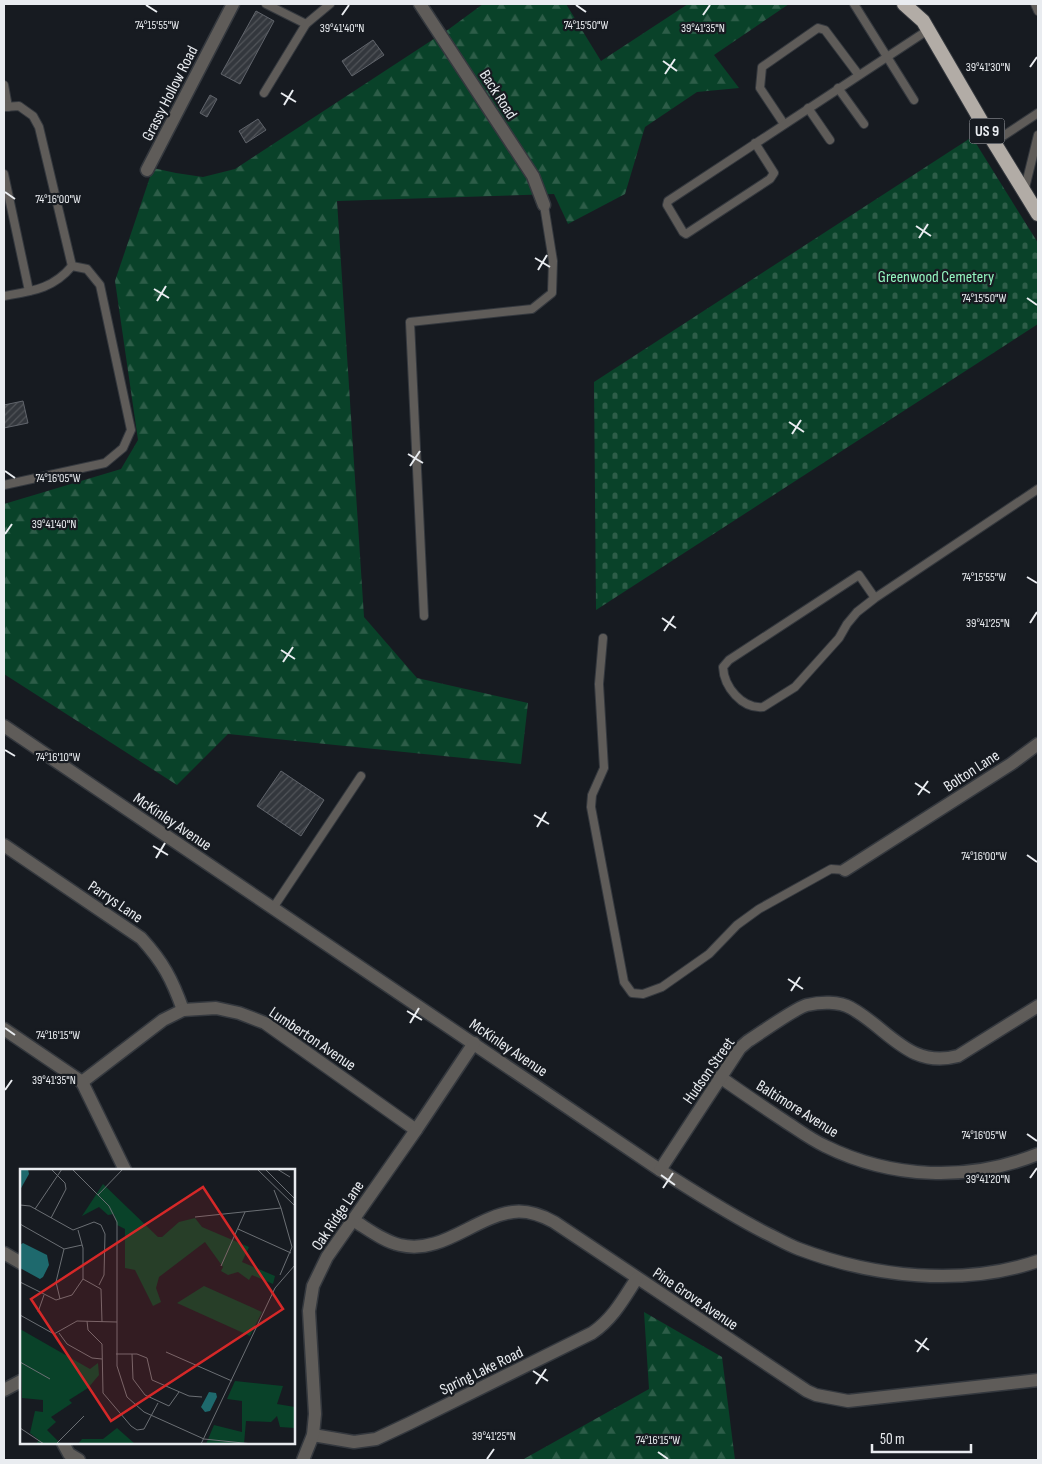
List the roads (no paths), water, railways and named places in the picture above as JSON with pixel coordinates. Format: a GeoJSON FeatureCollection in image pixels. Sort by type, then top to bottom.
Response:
{"type":"FeatureCollection","features":[{"type":"Feature","properties":{"kind":"highway","name":"US 9"},"geometry":{"type":"LineString","coordinates":[[904,4],[925,25],[1038,214]]}},
{"type":"Feature","properties":{"kind":"highway"},"geometry":{"type":"LineString","coordinates":[[923,4],[925,25]]}},
{"type":"Feature","properties":{"kind":"street","name":"Grassy Hollow Road"},"geometry":{"type":"LineString","coordinates":[[147,170],[233,4]]}},
{"type":"Feature","properties":{"kind":"street","name":"Back Road"},"geometry":{"type":"LineString","coordinates":[[420,4],[533,176],[544,205]]}},
{"type":"Feature","properties":{"kind":"street","name":"McKinley Avenue"},"geometry":{"type":"LineString","coordinates":[[4,726],[660,1170],[736,1218],[798,1248],[842,1263],[900,1274],[958,1276],[1016,1268],[1038,1261]]}},
{"type":"Feature","properties":{"kind":"street","name":"Bolton Lane"},"geometry":{"type":"LineString","coordinates":[[845,870],[1011,764],[1038,744]]}},
{"type":"Feature","properties":{"kind":"street","name":"Parrys Lane"},"geometry":{"type":"LineString","coordinates":[[4,844],[141,938],[158,956],[173,981],[183,1010]]}},
{"type":"Feature","properties":{"kind":"street","name":"Hudson Street"},"geometry":{"type":"LineString","coordinates":[[660,1170],[740,1048],[804,1005],[822,1002],[850,1007],[910,1052],[933,1059],[958,1056],[1038,1006]]}},
{"type":"Feature","properties":{"kind":"street","name":"Lumberton Avenue"},"geometry":{"type":"LineString","coordinates":[[82,1082],[163,1020],[183,1010],[216,1008],[239,1013],[265,1023],[416,1130]]}},
{"type":"Feature","properties":{"kind":"street"},"geometry":{"type":"LineString","coordinates":[[4,1030],[82,1082],[125,1169]]}},
{"type":"Feature","properties":{"kind":"street","name":"Oak Ridge Lane"},"geometry":{"type":"LineString","coordinates":[[303,1460],[313,1435],[315,1414],[309,1324],[310,1299],[313,1286],[320,1270],[353,1220],[474,1043]]}},
{"type":"Feature","properties":{"kind":"street","name":"Baltimore Avenue"},"geometry":{"type":"LineString","coordinates":[[720,1078],[813,1140],[852,1158],[880,1167],[913,1173],[964,1173],[996,1168],[1038,1154]]}},
{"type":"Feature","properties":{"kind":"street","name":"Pine Grove Avenue"},"geometry":{"type":"LineString","coordinates":[[353,1220],[391,1242],[423,1247],[503,1215],[513,1212],[534,1213],[554,1222],[807,1391],[816,1395],[848,1401],[1038,1380]]}},
{"type":"Feature","properties":{"kind":"street"},"geometry":{"type":"LineString","coordinates":[[4,1253],[20,1262]]}},
{"type":"Feature","properties":{"kind":"street","name":"Spring Lake Road"},"geometry":{"type":"LineString","coordinates":[[313,1435],[360,1442],[376,1439],[410,1423],[592,1333],[607,1322],[637,1278]]}},
{"type":"Feature","properties":{"kind":"street"},"geometry":{"type":"LineString","coordinates":[[4,1390],[20,1382]]}},
{"type":"Feature","properties":{"kind":"street"},"geometry":{"type":"LineString","coordinates":[[64,1444],[69,1454],[79,1460]]}},
{"type":"Feature","properties":{"kind":"lane"},"geometry":{"type":"LineString","coordinates":[[266,4],[306,24]]}},
{"type":"Feature","properties":{"kind":"lane"},"geometry":{"type":"LineString","coordinates":[[264,93],[306,24],[330,4]]}},
{"type":"Feature","properties":{"kind":"lane"},"geometry":{"type":"LineString","coordinates":[[854,4],[914,100]]}},
{"type":"Feature","properties":{"kind":"lane"},"geometry":{"type":"LineString","coordinates":[[1035,4],[1038,11]]}},
{"type":"Feature","properties":{"kind":"lane"},"geometry":{"type":"LineString","coordinates":[[755,144],[774,173],[770,179],[686,234],[683,232],[667,205],[668,201],[886,56],[925,25]]}},
{"type":"Feature","properties":{"kind":"lane"},"geometry":{"type":"LineString","coordinates":[[784,124],[760,88],[762,67],[818,28],[825,30],[858,74]]}},
{"type":"Feature","properties":{"kind":"lane"},"geometry":{"type":"LineString","coordinates":[[4,85],[6,107],[19,106],[33,116],[39,128],[72,266]]}},
{"type":"Feature","properties":{"kind":"lane"},"geometry":{"type":"LineString","coordinates":[[838,88],[864,124]]}},
{"type":"Feature","properties":{"kind":"lane"},"geometry":{"type":"LineString","coordinates":[[808,108],[830,140]]}},
{"type":"Feature","properties":{"kind":"lane"},"geometry":{"type":"LineString","coordinates":[[994,142],[1038,113]]}},
{"type":"Feature","properties":{"kind":"lane"},"geometry":{"type":"LineString","coordinates":[[1024,192],[1038,135]]}},
{"type":"Feature","properties":{"kind":"lane"},"geometry":{"type":"LineString","coordinates":[[4,174],[29,291]]}},
{"type":"Feature","properties":{"kind":"lane"},"geometry":{"type":"LineString","coordinates":[[424,616],[410,322],[532,309],[552,292],[553,261],[544,205]]}},
{"type":"Feature","properties":{"kind":"lane"},"geometry":{"type":"LineString","coordinates":[[4,296],[48,286],[62,277],[72,266]]}},
{"type":"Feature","properties":{"kind":"lane"},"geometry":{"type":"LineString","coordinates":[[4,486],[105,463],[122,448],[131,430],[100,286],[87,269],[72,266]]}},
{"type":"Feature","properties":{"kind":"lane"},"geometry":{"type":"LineString","coordinates":[[875,598],[858,575],[729,660],[722,667],[723,674],[737,698],[744,703],[763,707],[795,688],[839,638],[857,612],[1038,489]]}},
{"type":"Feature","properties":{"kind":"lane"},"geometry":{"type":"LineString","coordinates":[[603,638],[599,684],[604,768],[592,795],[591,807],[624,982],[632,993],[643,994],[662,987],[710,954],[737,925],[760,909],[831,869],[845,870]]}},
{"type":"Feature","properties":{"kind":"lane"},"geometry":{"type":"LineString","coordinates":[[273,908],[361,776]]}},
{"type":"Feature","properties":{"kind":"park label","name":"Greenwood Cemetery"},"geometry":{"type":"Point","coordinates":[936,276]}}]}
